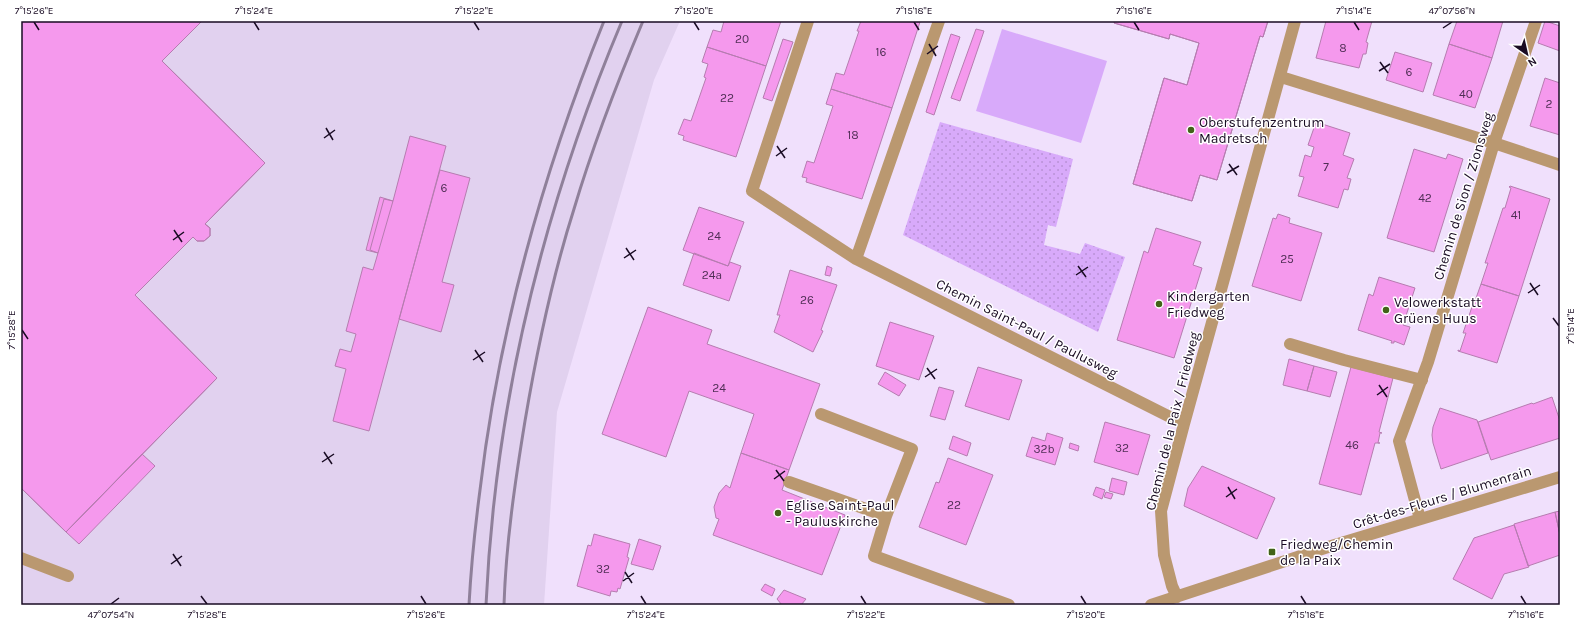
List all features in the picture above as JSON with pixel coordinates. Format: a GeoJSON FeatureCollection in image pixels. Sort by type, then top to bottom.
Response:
{"type":"FeatureCollection","features":[{"type":"Feature","properties":{"kind":"street","name":"Chemin Saint-Paul / Paulusweg"},"geometry":{"type":"LineString","coordinates":[[808,21],[752,192],[856,259],[1184,424]]}},
{"type":"Feature","properties":{"kind":"street"},"geometry":{"type":"LineString","coordinates":[[856,259],[939,21]]}},
{"type":"Feature","properties":{"kind":"street","name":"Chemin de la Paix / Friedweg"},"geometry":{"type":"LineString","coordinates":[[1177,597],[1172,586],[1164,555],[1161,511],[1296,21]]}},
{"type":"Feature","properties":{"kind":"street","name":"Chemin de Sion / Zionsweg"},"geometry":{"type":"LineString","coordinates":[[1420,519],[1398,441],[1428,362],[1494,143],[1536,21]]}},
{"type":"Feature","properties":{"kind":"street"},"geometry":{"type":"LineString","coordinates":[[1281,77],[1560,165]]}},
{"type":"Feature","properties":{"kind":"street"},"geometry":{"type":"LineString","coordinates":[[1290,344],[1344,360],[1422,380]]}},
{"type":"Feature","properties":{"kind":"street"},"geometry":{"type":"LineString","coordinates":[[821,414],[912,449],[886,516],[874,556],[1009,605]]}},
{"type":"Feature","properties":{"kind":"street","name":"Crêt-des-Fleurs / Blumenrain"},"geometry":{"type":"LineString","coordinates":[[1151,605],[1303,555],[1560,477]]}},
{"type":"Feature","properties":{"kind":"street"},"geometry":{"type":"LineString","coordinates":[[789,482],[886,516]]}},
{"type":"Feature","properties":{"kind":"street"},"geometry":{"type":"LineString","coordinates":[[21,558],[68,576]]}},
{"type":"Feature","properties":{"kind":"shaded area"},"geometry":{"type":"Polygon","coordinates":[[[21,21],[680,21],[654,80],[557,412],[544,605],[21,605],[21,21]]]}},
{"type":"Feature","properties":{"kind":"shaded area"},"geometry":{"type":"Polygon","coordinates":[[[1002,29],[1107,61],[1081,143],[976,111],[1002,29]]]}},
{"type":"Feature","properties":{"kind":"shaded area"},"geometry":{"type":"Polygon","coordinates":[[[940,122],[1073,159],[1056,227],[1048,225],[1044,245],[1080,254],[1085,243],[1125,257],[1098,332],[903,235],[940,122]]]}},
{"type":"Feature","properties":{"kind":"building"},"geometry":{"type":"Polygon","coordinates":[[[21,21],[202,21],[162,61],[265,163],[205,224],[210,228],[210,236],[204,241],[197,241],[193,237],[135,295],[217,378],[66,532],[21,488],[21,21]]]}},
{"type":"Feature","properties":{"kind":"building"},"geometry":{"type":"Polygon","coordinates":[[[21,21],[202,21],[162,61],[265,163],[205,224],[210,228],[210,236],[204,241],[197,241],[193,237],[135,295],[217,378],[66,532],[21,488],[21,21]]]}},
{"type":"Feature","properties":{"kind":"building"},"geometry":{"type":"Polygon","coordinates":[[[724,21],[781,21],[766,66],[707,47],[713,30],[721,32],[724,21]]]}},
{"type":"Feature","properties":{"kind":"building"},"geometry":{"type":"Polygon","coordinates":[[[861,21],[920,22],[892,108],[831,89],[836,73],[844,75],[861,21]]]}},
{"type":"Feature","properties":{"kind":"building","name":"Oberstufenzentrum Madretsch"},"geometry":{"type":"Polygon","coordinates":[[[1115,21],[1268,21],[1263,37],[1260,36],[1217,180],[1200,175],[1192,201],[1133,184],[1164,78],[1187,85],[1199,43],[1170,34],[1169,39],[1114,23],[1115,21]]]}},
{"type":"Feature","properties":{"kind":"building","name":"Oberstufenzentrum Madretsch"},"geometry":{"type":"Polygon","coordinates":[[[1115,21],[1268,21],[1263,37],[1260,36],[1217,180],[1200,175],[1192,201],[1133,184],[1164,78],[1187,85],[1199,43],[1170,34],[1169,39],[1114,23],[1115,21]]]}},
{"type":"Feature","properties":{"kind":"building"},"geometry":{"type":"Polygon","coordinates":[[[1326,21],[1372,21],[1366,42],[1368,43],[1366,54],[1363,54],[1359,68],[1316,58],[1326,21]]]}},
{"type":"Feature","properties":{"kind":"building"},"geometry":{"type":"Polygon","coordinates":[[[1457,21],[1503,21],[1492,58],[1449,44],[1457,21]]]}},
{"type":"Feature","properties":{"kind":"building"},"geometry":{"type":"Polygon","coordinates":[[[1545,21],[1560,26],[1560,51],[1538,43],[1545,21]]]}},
{"type":"Feature","properties":{"kind":"building"},"geometry":{"type":"Polygon","coordinates":[[[976,29],[984,31],[960,101],[951,98],[976,29]]]}},
{"type":"Feature","properties":{"kind":"building"},"geometry":{"type":"Polygon","coordinates":[[[951,34],[960,37],[934,115],[926,112],[951,34]]]}},
{"type":"Feature","properties":{"kind":"building"},"geometry":{"type":"Polygon","coordinates":[[[783,39],[793,42],[772,101],[763,98],[783,39]]]}},
{"type":"Feature","properties":{"kind":"building"},"geometry":{"type":"Polygon","coordinates":[[[1449,44],[1492,58],[1475,108],[1433,95],[1449,44]]]}},
{"type":"Feature","properties":{"kind":"building"},"geometry":{"type":"Polygon","coordinates":[[[707,47],[766,66],[736,157],[683,140],[684,136],[678,134],[684,119],[691,121],[706,78],[704,77],[708,64],[702,62],[707,47]]]}},
{"type":"Feature","properties":{"kind":"building"},"geometry":{"type":"Polygon","coordinates":[[[1395,52],[1432,63],[1423,92],[1386,80],[1395,52]]]}},
{"type":"Feature","properties":{"kind":"building"},"geometry":{"type":"Polygon","coordinates":[[[1545,78],[1560,83],[1560,135],[1530,126],[1545,78]]]}},
{"type":"Feature","properties":{"kind":"building"},"geometry":{"type":"Polygon","coordinates":[[[831,89],[892,108],[862,199],[806,182],[807,178],[802,177],[807,161],[814,163],[833,106],[826,104],[831,89]]]}},
{"type":"Feature","properties":{"kind":"building"},"geometry":{"type":"Polygon","coordinates":[[[1316,122],[1350,133],[1343,155],[1354,159],[1347,178],[1351,179],[1348,190],[1344,189],[1338,208],[1298,196],[1304,177],[1299,176],[1305,155],[1311,157],[1314,147],[1308,145],[1316,122]]]}},
{"type":"Feature","properties":{"kind":"building"},"geometry":{"type":"Polygon","coordinates":[[[410,136],[446,146],[369,431],[333,421],[346,369],[335,366],[340,349],[351,352],[356,334],[346,331],[363,267],[373,270],[378,253],[366,250],[380,197],[393,201],[410,136]]]}},
{"type":"Feature","properties":{"kind":"building"},"geometry":{"type":"Polygon","coordinates":[[[1414,149],[1446,159],[1448,154],[1463,159],[1434,252],[1387,238],[1414,149]]]}},
{"type":"Feature","properties":{"kind":"building"},"geometry":{"type":"Polygon","coordinates":[[[440,170],[470,178],[442,282],[454,285],[441,332],[399,319],[440,170]]]}},
{"type":"Feature","properties":{"kind":"building"},"geometry":{"type":"Polygon","coordinates":[[[1510,186],[1550,199],[1519,296],[1481,284],[1488,263],[1485,263],[1503,208],[1505,208],[1511,188],[1509,187],[1510,186]]]}},
{"type":"Feature","properties":{"kind":"building"},"geometry":{"type":"Polygon","coordinates":[[[384,199],[393,201],[378,253],[370,250],[384,199]]]}},
{"type":"Feature","properties":{"kind":"building"},"geometry":{"type":"Polygon","coordinates":[[[699,207],[744,222],[728,266],[683,250],[699,207]]]}},
{"type":"Feature","properties":{"kind":"building"},"geometry":{"type":"Polygon","coordinates":[[[1278,214],[1290,218],[1289,223],[1322,233],[1301,301],[1252,286],[1273,218],[1276,219],[1278,214]]]}},
{"type":"Feature","properties":{"kind":"building","name":"Kindergarten Friedweg"},"geometry":{"type":"Polygon","coordinates":[[[1156,228],[1201,242],[1193,265],[1202,268],[1174,358],[1117,340],[1144,251],[1148,253],[1156,228]]]}},
{"type":"Feature","properties":{"kind":"building"},"geometry":{"type":"Polygon","coordinates":[[[694,253],[728,266],[730,262],[741,266],[729,301],[683,285],[694,253]]]}},
{"type":"Feature","properties":{"kind":"building"},"geometry":{"type":"Polygon","coordinates":[[[827,266],[832,268],[830,276],[825,275],[827,266]]]}},
{"type":"Feature","properties":{"kind":"building"},"geometry":{"type":"Polygon","coordinates":[[[790,270],[837,285],[821,330],[823,331],[813,352],[774,332],[780,315],[777,315],[790,270]]]}},
{"type":"Feature","properties":{"kind":"building","name":"Velowerkstatt Grüens Huus"},"geometry":{"type":"Polygon","coordinates":[[[1379,277],[1415,288],[1403,325],[1410,327],[1404,345],[1394,341],[1394,343],[1391,343],[1392,341],[1358,330],[1369,294],[1373,296],[1379,277]]]}},
{"type":"Feature","properties":{"kind":"building"},"geometry":{"type":"Polygon","coordinates":[[[1481,284],[1519,296],[1497,363],[1458,351],[1460,351],[1466,333],[1463,333],[1481,284]]]}},
{"type":"Feature","properties":{"kind":"building"},"geometry":{"type":"Polygon","coordinates":[[[648,307],[712,330],[707,344],[820,384],[789,470],[741,453],[754,414],[689,391],[666,457],[602,434],[648,307]]]}},
{"type":"Feature","properties":{"kind":"building"},"geometry":{"type":"Polygon","coordinates":[[[890,322],[934,336],[919,380],[876,366],[890,322]]]}},
{"type":"Feature","properties":{"kind":"building"},"geometry":{"type":"Polygon","coordinates":[[[1289,359],[1314,366],[1307,391],[1283,385],[1289,359]]]}},
{"type":"Feature","properties":{"kind":"building"},"geometry":{"type":"Polygon","coordinates":[[[1314,366],[1337,372],[1330,397],[1307,391],[1314,366]]]}},
{"type":"Feature","properties":{"kind":"building"},"geometry":{"type":"Polygon","coordinates":[[[978,367],[1022,380],[1009,420],[965,406],[978,367]]]}},
{"type":"Feature","properties":{"kind":"building"},"geometry":{"type":"Polygon","coordinates":[[[1351,367],[1393,378],[1379,432],[1382,433],[1380,433],[1378,443],[1375,443],[1361,495],[1319,484],[1351,367]]]}},
{"type":"Feature","properties":{"kind":"building"},"geometry":{"type":"Polygon","coordinates":[[[885,372],[906,385],[899,396],[878,384],[885,372]]]}},
{"type":"Feature","properties":{"kind":"building"},"geometry":{"type":"Polygon","coordinates":[[[939,387],[954,391],[945,420],[930,416],[939,387]]]}},
{"type":"Feature","properties":{"kind":"building"},"geometry":{"type":"Polygon","coordinates":[[[1552,397],[1560,421],[1560,438],[1491,460],[1478,422],[1552,397]]]}},
{"type":"Feature","properties":{"kind":"building"},"geometry":{"type":"Polygon","coordinates":[[[1440,408],[1477,420],[1488,453],[1441,469],[1432,435],[1433,427],[1440,408]]]}},
{"type":"Feature","properties":{"kind":"building"},"geometry":{"type":"Polygon","coordinates":[[[1105,422],[1150,435],[1138,475],[1094,462],[1105,422]]]}},
{"type":"Feature","properties":{"kind":"building"},"geometry":{"type":"Polygon","coordinates":[[[1047,433],[1063,438],[1055,465],[1026,456],[1032,437],[1045,441],[1047,433]]]}},
{"type":"Feature","properties":{"kind":"building"},"geometry":{"type":"Polygon","coordinates":[[[953,436],[971,443],[967,456],[949,449],[953,436]]]}},
{"type":"Feature","properties":{"kind":"building"},"geometry":{"type":"Polygon","coordinates":[[[1070,443],[1079,446],[1078,451],[1069,448],[1070,443]]]}},
{"type":"Feature","properties":{"kind":"building","name":"Eglise Saint-Paul - Pauluskirche"},"geometry":{"type":"Polygon","coordinates":[[[741,453],[789,470],[782,490],[845,515],[822,575],[713,535],[719,519],[716,518],[714,507],[719,493],[726,485],[730,488],[741,453]]]}},
{"type":"Feature","properties":{"kind":"building"},"geometry":{"type":"Polygon","coordinates":[[[142,454],[155,466],[79,544],[66,532],[142,454]]]}},
{"type":"Feature","properties":{"kind":"building"},"geometry":{"type":"Polygon","coordinates":[[[948,458],[993,475],[966,545],[919,527],[936,482],[939,483],[948,458]]]}},
{"type":"Feature","properties":{"kind":"building"},"geometry":{"type":"Polygon","coordinates":[[[1202,466],[1275,498],[1257,539],[1184,506],[1188,488],[1202,466]]]}},
{"type":"Feature","properties":{"kind":"building"},"geometry":{"type":"Polygon","coordinates":[[[1112,478],[1127,482],[1124,495],[1109,491],[1112,478]]]}},
{"type":"Feature","properties":{"kind":"building"},"geometry":{"type":"Polygon","coordinates":[[[1096,487],[1105,490],[1102,499],[1093,495],[1096,487]]]}},
{"type":"Feature","properties":{"kind":"building"},"geometry":{"type":"Polygon","coordinates":[[[1106,492],[1113,494],[1111,499],[1104,497],[1106,492]]]}},
{"type":"Feature","properties":{"kind":"building"},"geometry":{"type":"Polygon","coordinates":[[[1560,511],[1560,535],[1555,512],[1560,511]]]}},
{"type":"Feature","properties":{"kind":"building"},"geometry":{"type":"Polygon","coordinates":[[[1555,512],[1560,535],[1560,555],[1528,566],[1514,524],[1555,512]]]}},
{"type":"Feature","properties":{"kind":"building"},"geometry":{"type":"Polygon","coordinates":[[[1514,525],[1529,567],[1504,574],[1492,599],[1453,579],[1474,538],[1514,525]]]}},
{"type":"Feature","properties":{"kind":"building"},"geometry":{"type":"Polygon","coordinates":[[[594,534],[630,544],[627,557],[629,558],[620,589],[618,588],[617,592],[611,591],[610,596],[577,586],[588,545],[591,546],[594,534]]]}},
{"type":"Feature","properties":{"kind":"building"},"geometry":{"type":"Polygon","coordinates":[[[639,539],[661,546],[653,570],[631,564],[639,539]]]}},
{"type":"Feature","properties":{"kind":"building"},"geometry":{"type":"Polygon","coordinates":[[[765,584],[775,589],[772,596],[761,590],[765,584]]]}},
{"type":"Feature","properties":{"kind":"building"},"geometry":{"type":"Polygon","coordinates":[[[784,590],[806,599],[801,605],[782,605],[777,599],[784,590]]]}},
{"type":"Feature","properties":{"kind":"railway"},"geometry":{"type":"LineString","coordinates":[[469,605],[475,533],[488,430],[512,310],[526,251],[543,193],[582,78],[604,21]]}},
{"type":"Feature","properties":{"kind":"railway"},"geometry":{"type":"LineString","coordinates":[[486,605],[491,530],[500,455],[512,381],[528,307],[547,234],[569,162],[594,91],[622,21]]}},
{"type":"Feature","properties":{"kind":"railway"},"geometry":{"type":"LineString","coordinates":[[504,605],[509,536],[518,467],[535,368],[552,288],[566,235],[589,161],[643,21]]}},
{"type":"Feature","properties":{"kind":"place","name":"Oberstufenzentrum Madretsch"},"geometry":{"type":"Point","coordinates":[1191,130]}},
{"type":"Feature","properties":{"kind":"place","name":"Kindergarten Friedweg"},"geometry":{"type":"Point","coordinates":[1159,304]}},
{"type":"Feature","properties":{"kind":"place","name":"Velowerkstatt Grüens Huus"},"geometry":{"type":"Point","coordinates":[1386,310]}},
{"type":"Feature","properties":{"kind":"place","name":"Eglise Saint-Paul - Pauluskirche"},"geometry":{"type":"Point","coordinates":[778,513]}},
{"type":"Feature","properties":{"kind":"place","name":"Friedweg/Chemin de la Paix"},"geometry":{"type":"Point","coordinates":[1272,552]}}]}
